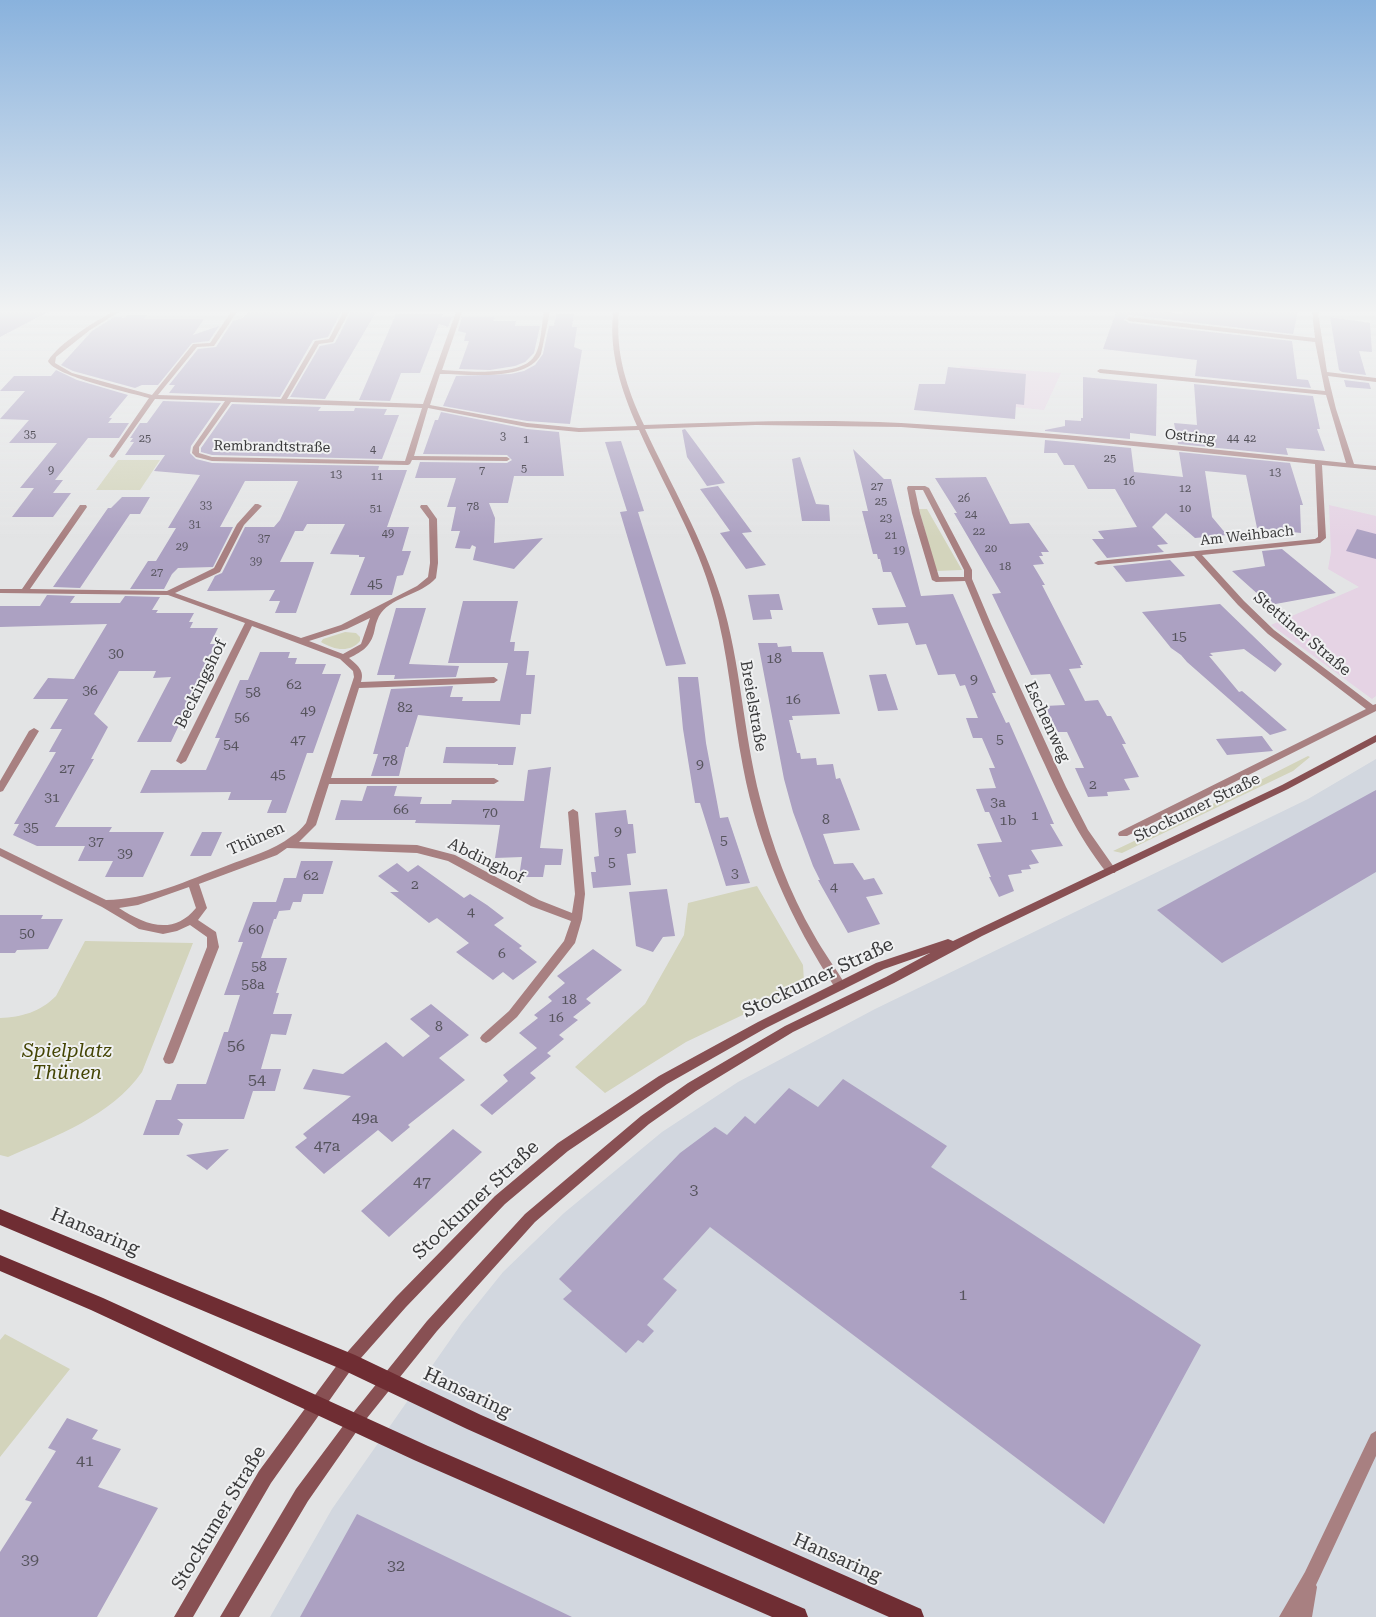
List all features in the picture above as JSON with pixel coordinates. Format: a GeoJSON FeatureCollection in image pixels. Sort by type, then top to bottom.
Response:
{"type":"FeatureCollection","features":[{"type":"Feature","properties":{"kind":"main road","name":"Stockumer Straße"},"geometry":{"type":"LineString","coordinates":[[229,1617],[293,1509],[354,1423],[432,1326],[530,1218],[645,1120],[692,1087],[788,1029],[890,980],[978,933],[1285,787],[1376,738]]}},
{"type":"Feature","properties":{"kind":"main road","name":"Stockumer Straße"},"geometry":{"type":"LineString","coordinates":[[183,1617],[265,1477],[348,1362],[420,1281],[494,1206],[563,1147],[663,1080],[762,1025],[880,966],[978,933]]}},
{"type":"Feature","properties":{"kind":"main road","name":"Hansaring"},"geometry":{"type":"LineString","coordinates":[[0,1218],[348,1362],[474,1422],[913,1617]]}},
{"type":"Feature","properties":{"kind":"main road"},"geometry":{"type":"LineString","coordinates":[[0,1263],[97,1304],[354,1423],[797,1617]]}},
{"type":"Feature","properties":{"kind":"street","name":"Ostring"},"geometry":{"type":"LineString","coordinates":[[119,387],[154,397],[426,406],[527,425],[560,429],[823,422],[901,425],[1073,438],[1376,468]]}},
{"type":"Feature","properties":{"kind":"street"},"geometry":{"type":"LineString","coordinates":[[112,456],[162,387]]}},
{"type":"Feature","properties":{"kind":"street"},"geometry":{"type":"LineString","coordinates":[[283,401],[291,387]]}},
{"type":"Feature","properties":{"kind":"street"},"geometry":{"type":"LineString","coordinates":[[410,458],[433,387]]}},
{"type":"Feature","properties":{"kind":"street","name":"Breielstraße"},"geometry":{"type":"LineString","coordinates":[[627,387],[641,427],[710,576],[719,607],[748,768],[764,835],[791,905],[840,986]]}},
{"type":"Feature","properties":{"kind":"street"},"geometry":{"type":"LineString","coordinates":[[1271,387],[1328,393]]}},
{"type":"Feature","properties":{"kind":"street"},"geometry":{"type":"LineString","coordinates":[[1327,387],[1351,466]]}},
{"type":"Feature","properties":{"kind":"street","name":"Rembrandtstraße"},"geometry":{"type":"LineString","coordinates":[[229,400],[196,447],[195,453],[198,456],[212,458],[408,463],[410,458],[507,459]]}},
{"type":"Feature","properties":{"kind":"street","name":"Am Weihbach"},"geometry":{"type":"LineString","coordinates":[[1098,563],[1317,541],[1322,538],[1318,463]]}},
{"type":"Feature","properties":{"kind":"street","name":"Eschenweg"},"geometry":{"type":"LineString","coordinates":[[968,579],[936,580],[916,513],[911,488],[925,488],[968,570],[968,579],[1016,692],[1070,807],[1094,850],[1112,870]]}},
{"type":"Feature","properties":{"kind":"street"},"geometry":{"type":"LineString","coordinates":[[168,593],[217,570],[241,524],[258,506]]}},
{"type":"Feature","properties":{"kind":"street"},"geometry":{"type":"LineString","coordinates":[[25,591],[83,507]]}},
{"type":"Feature","properties":{"kind":"street"},"geometry":{"type":"LineString","coordinates":[[301,642],[344,627],[379,610],[421,587],[432,578],[434,564],[433,519],[424,507]]}},
{"type":"Feature","properties":{"kind":"street","name":"Stettiner Straße"},"geometry":{"type":"LineString","coordinates":[[1197,554],[1241,604],[1271,632],[1374,708]]}},
{"type":"Feature","properties":{"kind":"street"},"geometry":{"type":"LineString","coordinates":[[0,591],[168,593],[188,598],[343,657],[357,670],[356,686],[494,680]]}},
{"type":"Feature","properties":{"kind":"street"},"geometry":{"type":"LineString","coordinates":[[343,657],[364,646],[373,618],[379,610]]}},
{"type":"Feature","properties":{"kind":"street","name":"Beckingshof"},"geometry":{"type":"LineString","coordinates":[[181,761],[250,622]]}},
{"type":"Feature","properties":{"kind":"street","name":"Thünen"},"geometry":{"type":"LineString","coordinates":[[104,904],[124,904],[138,901],[194,882],[273,852],[304,833],[311,825],[356,686]]}},
{"type":"Feature","properties":{"kind":"street","name":"Stockumer Straße"},"geometry":{"type":"LineString","coordinates":[[1123,834],[1374,708]]}},
{"type":"Feature","properties":{"kind":"street"},"geometry":{"type":"LineString","coordinates":[[0,789],[34,731]]}},
{"type":"Feature","properties":{"kind":"street"},"geometry":{"type":"LineString","coordinates":[[326,781],[494,782]]}},
{"type":"Feature","properties":{"kind":"street"},"geometry":{"type":"LineString","coordinates":[[486,1038],[513,1014],[569,943],[578,919],[580,894],[573,812]]}},
{"type":"Feature","properties":{"kind":"street","name":"Abdinghof"},"geometry":{"type":"LineString","coordinates":[[287,845],[417,849],[451,858],[536,904],[578,919]]}},
{"type":"Feature","properties":{"kind":"street","name":"Thünen"},"geometry":{"type":"LineString","coordinates":[[0,852],[104,904],[149,930],[170,930],[191,920]]}},
{"type":"Feature","properties":{"kind":"street"},"geometry":{"type":"LineString","coordinates":[[168,1059],[212,947],[212,935],[191,920],[202,908],[194,882]]}},
{"type":"Feature","properties":{"kind":"street"},"geometry":{"type":"LineString","coordinates":[[1288,1617],[1311,1578],[1376,1439]]}},
{"type":"Feature","properties":{"kind":"street"},"geometry":{"type":"LineString","coordinates":[[1303,1617],[1311,1578]]}},
{"type":"Feature","properties":{"kind":"shaded area"},"geometry":{"type":"Polygon","coordinates":[[[968,387],[1054,387],[1044,410],[985,404],[968,387]]]}},
{"type":"Feature","properties":{"kind":"shaded area"},"geometry":{"type":"Polygon","coordinates":[[[1329,505],[1376,516],[1376,696],[1372,699],[1271,625],[1359,587],[1328,569],[1331,552],[1329,505]]]}},
{"type":"Feature","properties":{"kind":"shaded area"},"geometry":{"type":"Polygon","coordinates":[[[1376,759],[1376,1617],[270,1617],[332,1509],[462,1323],[503,1272],[564,1213],[662,1132],[738,1082],[875,1009],[1308,799],[1376,759]]]}},
{"type":"Feature","properties":{"kind":"green space"},"geometry":{"type":"Polygon","coordinates":[[[118,460],[160,460],[140,490],[96,490],[118,460]]]}},
{"type":"Feature","properties":{"kind":"green space"},"geometry":{"type":"Polygon","coordinates":[[[919,509],[927,509],[962,570],[936,571],[919,509]]]}},
{"type":"Feature","properties":{"kind":"green space"},"geometry":{"type":"Polygon","coordinates":[[[345,632],[356,633],[360,637],[360,641],[347,649],[331,647],[321,642],[323,639],[345,632]]]}},
{"type":"Feature","properties":{"kind":"green space"},"geometry":{"type":"Polygon","coordinates":[[[1308,756],[1310,757],[1293,771],[1122,853],[1113,851],[1223,799],[1308,756]]]}},
{"type":"Feature","properties":{"kind":"green space"},"geometry":{"type":"Polygon","coordinates":[[[757,886],[803,965],[804,982],[795,990],[686,1042],[605,1093],[575,1067],[645,1004],[684,935],[688,903],[757,886]]]}},
{"type":"Feature","properties":{"kind":"green space","name":"Spielplatz Thünen"},"geometry":{"type":"Polygon","coordinates":[[[85,941],[193,943],[142,1072],[129,1087],[99,1113],[81,1123],[8,1157],[0,1155],[0,1018],[30,1013],[44,1006],[56,996],[85,941]]]}},
{"type":"Feature","properties":{"kind":"green space"},"geometry":{"type":"Polygon","coordinates":[[[5,1334],[70,1369],[0,1457],[0,1340],[5,1334]]]}},
{"type":"Feature","properties":{"kind":"building"},"geometry":{"type":"Polygon","coordinates":[[[3,387],[102,387],[128,395],[109,418],[112,418],[108,423],[129,423],[119,438],[88,438],[55,480],[63,480],[53,493],[71,493],[53,517],[12,517],[34,488],[20,488],[57,443],[9,443],[29,420],[0,419],[25,391],[0,391],[3,387]]]}},
{"type":"Feature","properties":{"kind":"building"},"geometry":{"type":"Polygon","coordinates":[[[173,387],[286,387],[280,397],[169,393],[173,387]]]}},
{"type":"Feature","properties":{"kind":"building"},"geometry":{"type":"Polygon","coordinates":[[[296,387],[332,387],[325,399],[290,397],[296,387]]]}},
{"type":"Feature","properties":{"kind":"building"},"geometry":{"type":"Polygon","coordinates":[[[364,387],[395,387],[390,401],[359,400],[364,387]]]}},
{"type":"Feature","properties":{"kind":"building"},"geometry":{"type":"Polygon","coordinates":[[[451,387],[576,387],[570,424],[527,421],[443,406],[451,387]]]}},
{"type":"Feature","properties":{"kind":"building"},"geometry":{"type":"Polygon","coordinates":[[[918,387],[1025,387],[1024,405],[1016,404],[1015,419],[914,410],[918,387]]]}},
{"type":"Feature","properties":{"kind":"building"},"geometry":{"type":"Polygon","coordinates":[[[1083,387],[1157,387],[1156,436],[1130,433],[1130,439],[1045,431],[1065,426],[1065,420],[1081,421],[1081,418],[1083,418],[1083,387]]]}},
{"type":"Feature","properties":{"kind":"building"},"geometry":{"type":"Polygon","coordinates":[[[1194,387],[1228,387],[1313,396],[1320,429],[1317,429],[1325,451],[1286,448],[1288,455],[1178,444],[1174,423],[1197,425],[1194,387]]]}},
{"type":"Feature","properties":{"kind":"building"},"geometry":{"type":"Polygon","coordinates":[[[163,401],[221,403],[191,446],[190,453],[196,459],[212,463],[379,466],[378,470],[407,470],[387,527],[409,527],[402,551],[411,551],[403,575],[397,576],[392,595],[350,595],[365,557],[330,554],[345,524],[307,524],[303,531],[295,531],[280,562],[314,562],[296,613],[275,613],[280,601],[269,601],[275,590],[207,591],[215,576],[222,573],[245,527],[274,527],[280,520],[298,481],[245,481],[220,527],[233,527],[213,567],[178,568],[172,574],[164,589],[130,589],[148,561],[156,561],[176,528],[168,528],[200,475],[154,471],[165,455],[125,455],[134,442],[130,442],[133,438],[130,438],[140,423],[147,423],[163,401]]]}},
{"type":"Feature","properties":{"kind":"building"},"geometry":{"type":"Polygon","coordinates":[[[232,404],[321,407],[318,411],[354,411],[355,408],[387,409],[384,415],[399,415],[382,459],[212,455],[201,452],[201,448],[232,404]]]}},
{"type":"Feature","properties":{"kind":"building"},"geometry":{"type":"Polygon","coordinates":[[[441,412],[527,429],[559,432],[564,476],[514,476],[508,503],[489,503],[495,518],[494,543],[543,538],[514,569],[473,560],[476,547],[472,545],[470,549],[455,548],[460,531],[451,531],[456,507],[447,507],[456,478],[415,478],[420,462],[507,463],[512,460],[507,455],[423,454],[435,420],[438,420],[441,412]]]}},
{"type":"Feature","properties":{"kind":"building"},"geometry":{"type":"Polygon","coordinates":[[[685,429],[725,483],[707,486],[687,457],[682,430],[685,429]]]}},
{"type":"Feature","properties":{"kind":"building"},"geometry":{"type":"Polygon","coordinates":[[[1045,440],[1131,448],[1134,472],[1183,477],[1179,452],[1290,463],[1303,505],[1300,505],[1301,533],[1257,528],[1246,475],[1205,471],[1212,517],[1227,535],[1195,538],[1166,513],[1152,527],[1168,544],[1157,545],[1164,552],[1107,558],[1092,539],[1104,539],[1098,531],[1137,527],[1115,489],[1088,489],[1074,465],[1064,465],[1057,453],[1044,453],[1045,440]]]}},
{"type":"Feature","properties":{"kind":"building"},"geometry":{"type":"Polygon","coordinates":[[[621,441],[644,511],[638,512],[686,664],[666,666],[620,512],[627,511],[605,442],[621,441]]]}},
{"type":"Feature","properties":{"kind":"building"},"geometry":{"type":"Polygon","coordinates":[[[853,449],[884,479],[891,479],[921,596],[953,594],[996,693],[992,693],[1006,723],[1009,722],[1054,824],[1050,824],[1063,846],[1031,850],[1039,863],[1029,865],[1031,869],[1021,870],[1022,873],[1008,875],[1014,891],[999,897],[989,877],[991,877],[977,844],[1002,842],[989,812],[985,812],[976,789],[996,788],[989,768],[995,768],[982,738],[973,738],[966,718],[978,718],[965,685],[960,686],[955,674],[938,675],[926,644],[916,645],[908,623],[878,625],[872,608],[906,607],[891,572],[883,572],[880,559],[878,559],[877,554],[873,554],[862,511],[868,511],[853,449]]]}},
{"type":"Feature","properties":{"kind":"building"},"geometry":{"type":"Polygon","coordinates":[[[800,457],[816,504],[829,505],[830,521],[802,521],[792,459],[800,457]]]}},
{"type":"Feature","properties":{"kind":"building"},"geometry":{"type":"Polygon","coordinates":[[[986,477],[1010,524],[1029,523],[1049,552],[1041,552],[1043,556],[1039,556],[1044,564],[1033,565],[1045,585],[1042,585],[1083,665],[1080,665],[1081,668],[1069,669],[1085,701],[1098,700],[1107,716],[1111,716],[1126,744],[1122,744],[1139,777],[1124,779],[1130,790],[1107,792],[1108,796],[1088,797],[1075,768],[1084,768],[1067,732],[1058,732],[1045,706],[1065,705],[1050,674],[1031,675],[992,594],[1001,593],[954,513],[957,513],[935,478],[986,477]]]}},
{"type":"Feature","properties":{"kind":"building"},"geometry":{"type":"Polygon","coordinates":[[[718,486],[752,532],[742,533],[766,565],[746,569],[720,533],[730,531],[700,489],[718,486]]]}},
{"type":"Feature","properties":{"kind":"building"},"geometry":{"type":"Polygon","coordinates":[[[122,497],[150,497],[140,514],[130,514],[80,588],[53,587],[108,508],[111,508],[122,497]]]}},
{"type":"Feature","properties":{"kind":"building"},"geometry":{"type":"Polygon","coordinates":[[[1357,529],[1376,534],[1376,559],[1346,551],[1357,529]]]}},
{"type":"Feature","properties":{"kind":"building"},"geometry":{"type":"Polygon","coordinates":[[[1282,549],[1336,593],[1270,605],[1232,571],[1265,566],[1262,551],[1282,549]]]}},
{"type":"Feature","properties":{"kind":"building"},"geometry":{"type":"Polygon","coordinates":[[[1170,560],[1185,576],[1126,582],[1113,566],[1170,560]]]}},
{"type":"Feature","properties":{"kind":"building"},"geometry":{"type":"Polygon","coordinates":[[[779,594],[783,610],[770,610],[772,619],[753,620],[748,595],[779,594]]]}},
{"type":"Feature","properties":{"kind":"building"},"geometry":{"type":"Polygon","coordinates":[[[47,595],[75,596],[70,603],[120,603],[125,596],[160,597],[152,610],[158,610],[156,613],[194,613],[189,622],[193,622],[190,628],[218,628],[210,644],[215,644],[210,656],[212,656],[171,742],[137,742],[171,677],[153,678],[156,671],[119,671],[94,714],[108,727],[91,759],[94,759],[55,827],[112,827],[109,832],[164,832],[143,877],[105,877],[113,861],[78,861],[85,846],[37,846],[13,835],[19,824],[14,824],[56,752],[49,752],[62,729],[50,729],[68,699],[33,699],[48,678],[74,679],[107,624],[0,627],[0,606],[40,606],[47,595]]]}},
{"type":"Feature","properties":{"kind":"building"},"geometry":{"type":"Polygon","coordinates":[[[463,601],[518,601],[510,642],[515,642],[514,651],[529,651],[526,675],[535,675],[531,714],[521,714],[520,725],[418,715],[408,747],[406,747],[399,776],[371,776],[378,754],[373,754],[391,689],[453,686],[450,697],[463,697],[462,701],[500,701],[508,663],[448,663],[463,601]]]}},
{"type":"Feature","properties":{"kind":"building"},"geometry":{"type":"Polygon","coordinates":[[[1220,604],[1282,664],[1275,672],[1244,649],[1210,653],[1213,656],[1209,656],[1239,692],[1242,691],[1287,730],[1270,735],[1171,648],[1142,612],[1220,604]]]}},
{"type":"Feature","properties":{"kind":"building"},"geometry":{"type":"Polygon","coordinates":[[[396,608],[426,608],[409,664],[459,666],[456,677],[394,679],[395,675],[377,675],[396,608]]]}},
{"type":"Feature","properties":{"kind":"building"},"geometry":{"type":"Polygon","coordinates":[[[758,643],[777,643],[778,647],[791,646],[792,652],[823,652],[840,714],[792,716],[793,720],[789,720],[797,753],[800,753],[801,759],[816,758],[817,765],[833,764],[836,779],[840,778],[860,830],[823,834],[834,864],[853,863],[864,880],[874,878],[883,894],[866,897],[880,924],[848,933],[818,880],[820,880],[793,812],[784,779],[758,643]]]}},
{"type":"Feature","properties":{"kind":"building"},"geometry":{"type":"Polygon","coordinates":[[[260,652],[290,652],[288,658],[297,658],[295,664],[326,664],[322,674],[341,674],[313,753],[307,753],[286,813],[267,813],[272,800],[228,800],[231,792],[140,793],[151,770],[206,770],[220,738],[215,738],[240,680],[248,680],[260,652]]]}},
{"type":"Feature","properties":{"kind":"building"},"geometry":{"type":"Polygon","coordinates":[[[886,674],[898,710],[878,711],[869,675],[886,674]]]}},
{"type":"Feature","properties":{"kind":"building"},"geometry":{"type":"Polygon","coordinates":[[[678,677],[698,677],[706,743],[720,818],[728,817],[750,883],[726,886],[700,803],[695,803],[683,729],[678,677]]]}},
{"type":"Feature","properties":{"kind":"building"},"geometry":{"type":"Polygon","coordinates":[[[1262,736],[1273,751],[1227,755],[1216,739],[1262,736]]]}},
{"type":"Feature","properties":{"kind":"building"},"geometry":{"type":"Polygon","coordinates":[[[446,747],[516,747],[513,765],[498,765],[443,763],[446,747]]]}},
{"type":"Feature","properties":{"kind":"building"},"geometry":{"type":"Polygon","coordinates":[[[551,767],[540,848],[563,849],[561,865],[545,865],[543,877],[519,877],[522,857],[495,858],[500,825],[415,823],[416,820],[335,820],[341,800],[362,801],[367,786],[397,786],[394,796],[422,797],[420,804],[451,804],[452,800],[524,801],[528,770],[551,767]]]}},
{"type":"Feature","properties":{"kind":"building"},"geometry":{"type":"Polygon","coordinates":[[[1376,790],[1376,872],[1222,963],[1157,910],[1376,790]]]}},
{"type":"Feature","properties":{"kind":"building"},"geometry":{"type":"Polygon","coordinates":[[[626,810],[628,824],[633,824],[636,853],[627,854],[631,885],[593,888],[591,872],[596,872],[594,857],[599,856],[595,813],[626,810]]]}},
{"type":"Feature","properties":{"kind":"building"},"geometry":{"type":"Polygon","coordinates":[[[202,832],[222,832],[211,856],[190,856],[202,832]]]}},
{"type":"Feature","properties":{"kind":"building"},"geometry":{"type":"Polygon","coordinates":[[[301,861],[333,861],[323,894],[303,894],[301,902],[293,902],[290,910],[279,911],[276,919],[274,919],[261,958],[287,958],[276,993],[279,993],[273,1014],[292,1014],[286,1035],[271,1034],[261,1069],[281,1069],[275,1091],[253,1091],[244,1119],[177,1119],[183,1124],[179,1135],[143,1135],[156,1100],[171,1100],[177,1084],[206,1084],[224,1032],[228,1032],[240,995],[224,995],[243,942],[238,942],[253,902],[276,902],[284,878],[296,878],[301,861]]]}},
{"type":"Feature","properties":{"kind":"building"},"geometry":{"type":"Polygon","coordinates":[[[397,863],[408,872],[418,865],[464,898],[470,894],[487,905],[504,918],[494,925],[522,946],[519,948],[537,962],[513,980],[503,972],[493,980],[456,952],[469,943],[437,918],[429,923],[390,892],[399,892],[378,876],[397,863]]]}},
{"type":"Feature","properties":{"kind":"building"},"geometry":{"type":"Polygon","coordinates":[[[667,889],[675,936],[663,937],[653,952],[636,946],[629,892],[667,889]]]}},
{"type":"Feature","properties":{"kind":"building"},"geometry":{"type":"Polygon","coordinates":[[[0,915],[43,915],[41,919],[63,919],[48,949],[17,950],[15,953],[0,953],[0,915]]]}},
{"type":"Feature","properties":{"kind":"building"},"geometry":{"type":"Polygon","coordinates":[[[593,949],[622,970],[586,999],[591,1003],[573,1017],[578,1020],[559,1035],[564,1039],[547,1053],[551,1056],[530,1073],[536,1078],[492,1115],[480,1105],[508,1081],[503,1075],[537,1048],[519,1033],[538,1018],[534,1015],[552,1001],[548,997],[565,983],[557,976],[593,949]]]}},
{"type":"Feature","properties":{"kind":"building"},"geometry":{"type":"Polygon","coordinates":[[[431,1004],[469,1035],[439,1058],[465,1080],[408,1125],[410,1127],[392,1142],[378,1130],[324,1174],[295,1147],[307,1138],[303,1134],[351,1096],[303,1089],[313,1069],[343,1074],[386,1042],[403,1057],[430,1036],[410,1019],[431,1004]]]}},
{"type":"Feature","properties":{"kind":"building"},"geometry":{"type":"Polygon","coordinates":[[[843,1079],[947,1146],[931,1167],[1201,1345],[1104,1524],[710,1227],[663,1279],[677,1290],[647,1325],[654,1331],[643,1343],[638,1340],[626,1353],[563,1299],[572,1291],[559,1279],[680,1153],[715,1127],[727,1135],[745,1116],[755,1124],[789,1088],[818,1107],[843,1079]]]}},
{"type":"Feature","properties":{"kind":"building"},"geometry":{"type":"Polygon","coordinates":[[[453,1129],[482,1152],[389,1237],[361,1211],[453,1129]]]}},
{"type":"Feature","properties":{"kind":"building"},"geometry":{"type":"Polygon","coordinates":[[[229,1149],[207,1170],[186,1155],[229,1149]]]}},
{"type":"Feature","properties":{"kind":"building"},"geometry":{"type":"Polygon","coordinates":[[[67,1418],[98,1430],[92,1439],[121,1449],[98,1487],[158,1508],[97,1617],[0,1617],[0,1552],[32,1502],[25,1500],[56,1451],[48,1448],[67,1418]]]}},
{"type":"Feature","properties":{"kind":"building"},"geometry":{"type":"Polygon","coordinates":[[[357,1514],[572,1617],[300,1617],[357,1514]]]}}]}
